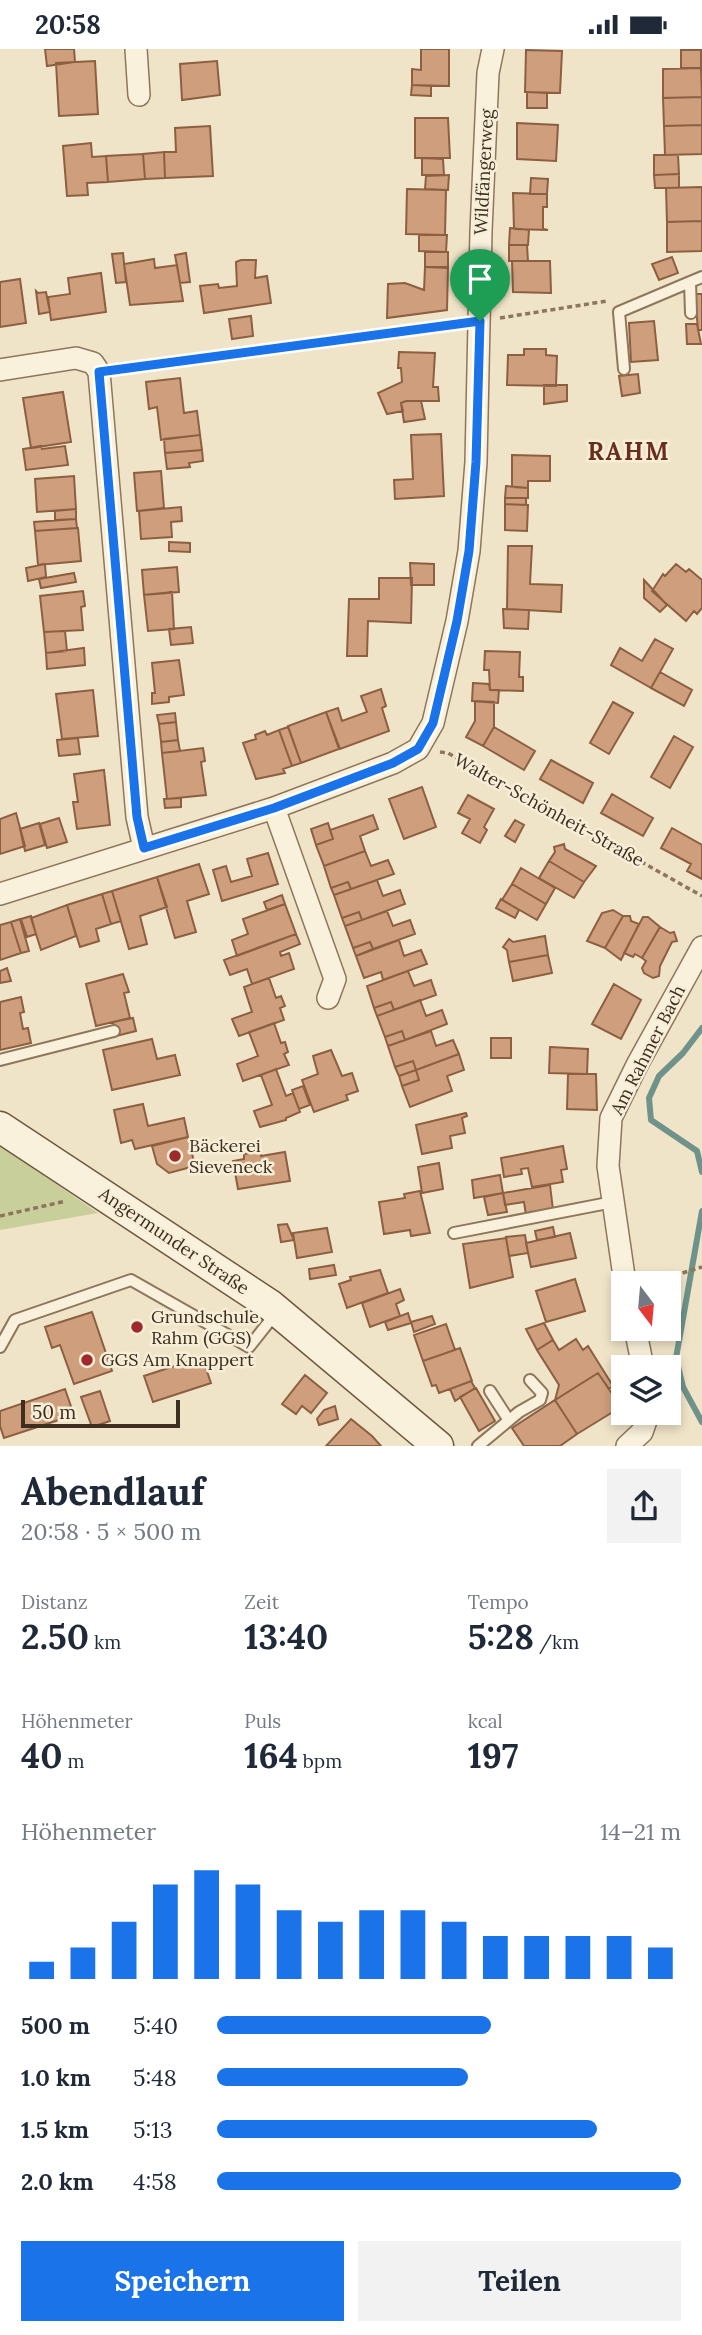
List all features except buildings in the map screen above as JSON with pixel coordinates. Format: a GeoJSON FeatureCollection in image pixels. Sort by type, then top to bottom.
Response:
{"type":"FeatureCollection","features":[{"type":"Feature","properties":{"kind":"main road","name":"Angermunder Straße"},"geometry":{"type":"LineString","coordinates":[[0,1127],[278,1310],[438,1446]]}},
{"type":"Feature","properties":{"kind":"street"},"geometry":{"type":"LineString","coordinates":[[136,49],[139,95]]}},
{"type":"Feature","properties":{"kind":"street","name":"Wildfängerweg"},"geometry":{"type":"LineString","coordinates":[[418,749],[433,723],[457,621],[469,551],[476,462],[481,231],[488,73],[493,49]]}},
{"type":"Feature","properties":{"kind":"street"},"geometry":{"type":"LineString","coordinates":[[0,370],[76,358],[93,363],[99,372],[137,817],[144,848]]}},
{"type":"Feature","properties":{"kind":"street"},"geometry":{"type":"LineString","coordinates":[[0,894],[274,808],[393,763],[418,749]]}},
{"type":"Feature","properties":{"kind":"street"},"geometry":{"type":"LineString","coordinates":[[274,808],[335,979],[327,998]]}},
{"type":"Feature","properties":{"kind":"street","name":"Am Rahmer Bach"},"geometry":{"type":"LineString","coordinates":[[623,1271],[608,1166],[611,1118],[702,947]]}},
{"type":"Feature","properties":{"kind":"street"},"geometry":{"type":"LineString","coordinates":[[627,1446],[642,1432],[644,1425]]}},
{"type":"Feature","properties":{"kind":"lane"},"geometry":{"type":"LineString","coordinates":[[624,369],[619,312],[702,277]]}},
{"type":"Feature","properties":{"kind":"lane"},"geometry":{"type":"LineString","coordinates":[[690,282],[691,313]]}},
{"type":"Feature","properties":{"kind":"lane"},"geometry":{"type":"LineString","coordinates":[[0,1060],[114,1031]]}},
{"type":"Feature","properties":{"kind":"lane"},"geometry":{"type":"LineString","coordinates":[[453,1233],[612,1202]]}},
{"type":"Feature","properties":{"kind":"lane"},"geometry":{"type":"LineString","coordinates":[[0,1347],[15,1319],[131,1280],[249,1347],[278,1310]]}},
{"type":"Feature","properties":{"kind":"lane"},"geometry":{"type":"LineString","coordinates":[[478,1446],[508,1419],[542,1396],[530,1380]]}},
{"type":"Feature","properties":{"kind":"lane"},"geometry":{"type":"LineString","coordinates":[[490,1391],[508,1419]]}},
{"type":"Feature","properties":{"kind":"path"},"geometry":{"type":"LineString","coordinates":[[99,372],[564,310],[618,299]]}},
{"type":"Feature","properties":{"kind":"path","name":"Walter-Schönheit-Straße"},"geometry":{"type":"LineString","coordinates":[[418,749],[448,754],[702,896]]}},
{"type":"Feature","properties":{"kind":"path"},"geometry":{"type":"LineString","coordinates":[[0,1216],[103,1193]]}},
{"type":"Feature","properties":{"kind":"path"},"geometry":{"type":"LineString","coordinates":[[681,1272],[701,1267]]}},
{"type":"Feature","properties":{"kind":"green space"},"geometry":{"type":"Polygon","coordinates":[[[0,1145],[98,1213],[0,1230],[0,1145]]]}},
{"type":"Feature","properties":{"kind":"waterway"},"geometry":{"type":"LineString","coordinates":[[702,1028],[683,1053],[659,1076],[649,1098],[651,1120],[697,1151],[702,1172]]}},
{"type":"Feature","properties":{"kind":"waterway"},"geometry":{"type":"LineString","coordinates":[[702,1211],[676,1358],[683,1387],[702,1422]]}},
{"type":"Feature","properties":{"kind":"place","name":"Bäckerei Sieveneck"},"geometry":{"type":"Point","coordinates":[175,1156]}},
{"type":"Feature","properties":{"kind":"place","name":"Grundschule Rahm (GGS)"},"geometry":{"type":"Point","coordinates":[137,1327]}},
{"type":"Feature","properties":{"kind":"place","name":"GGS Am Knappert"},"geometry":{"type":"Point","coordinates":[87,1360]}},
{"type":"Feature","properties":{"kind":"district","name":"RAHM"},"geometry":{"type":"Point","coordinates":[629,452]}},
{"type":"Feature","properties":{"kind":"route"},"geometry":{"type":"LineString","coordinates":[[480,321],[476,462],[469,551],[457,621],[433,723],[418,749],[393,763],[274,808],[144,848],[137,817],[99,372],[480,321]]}}]}
